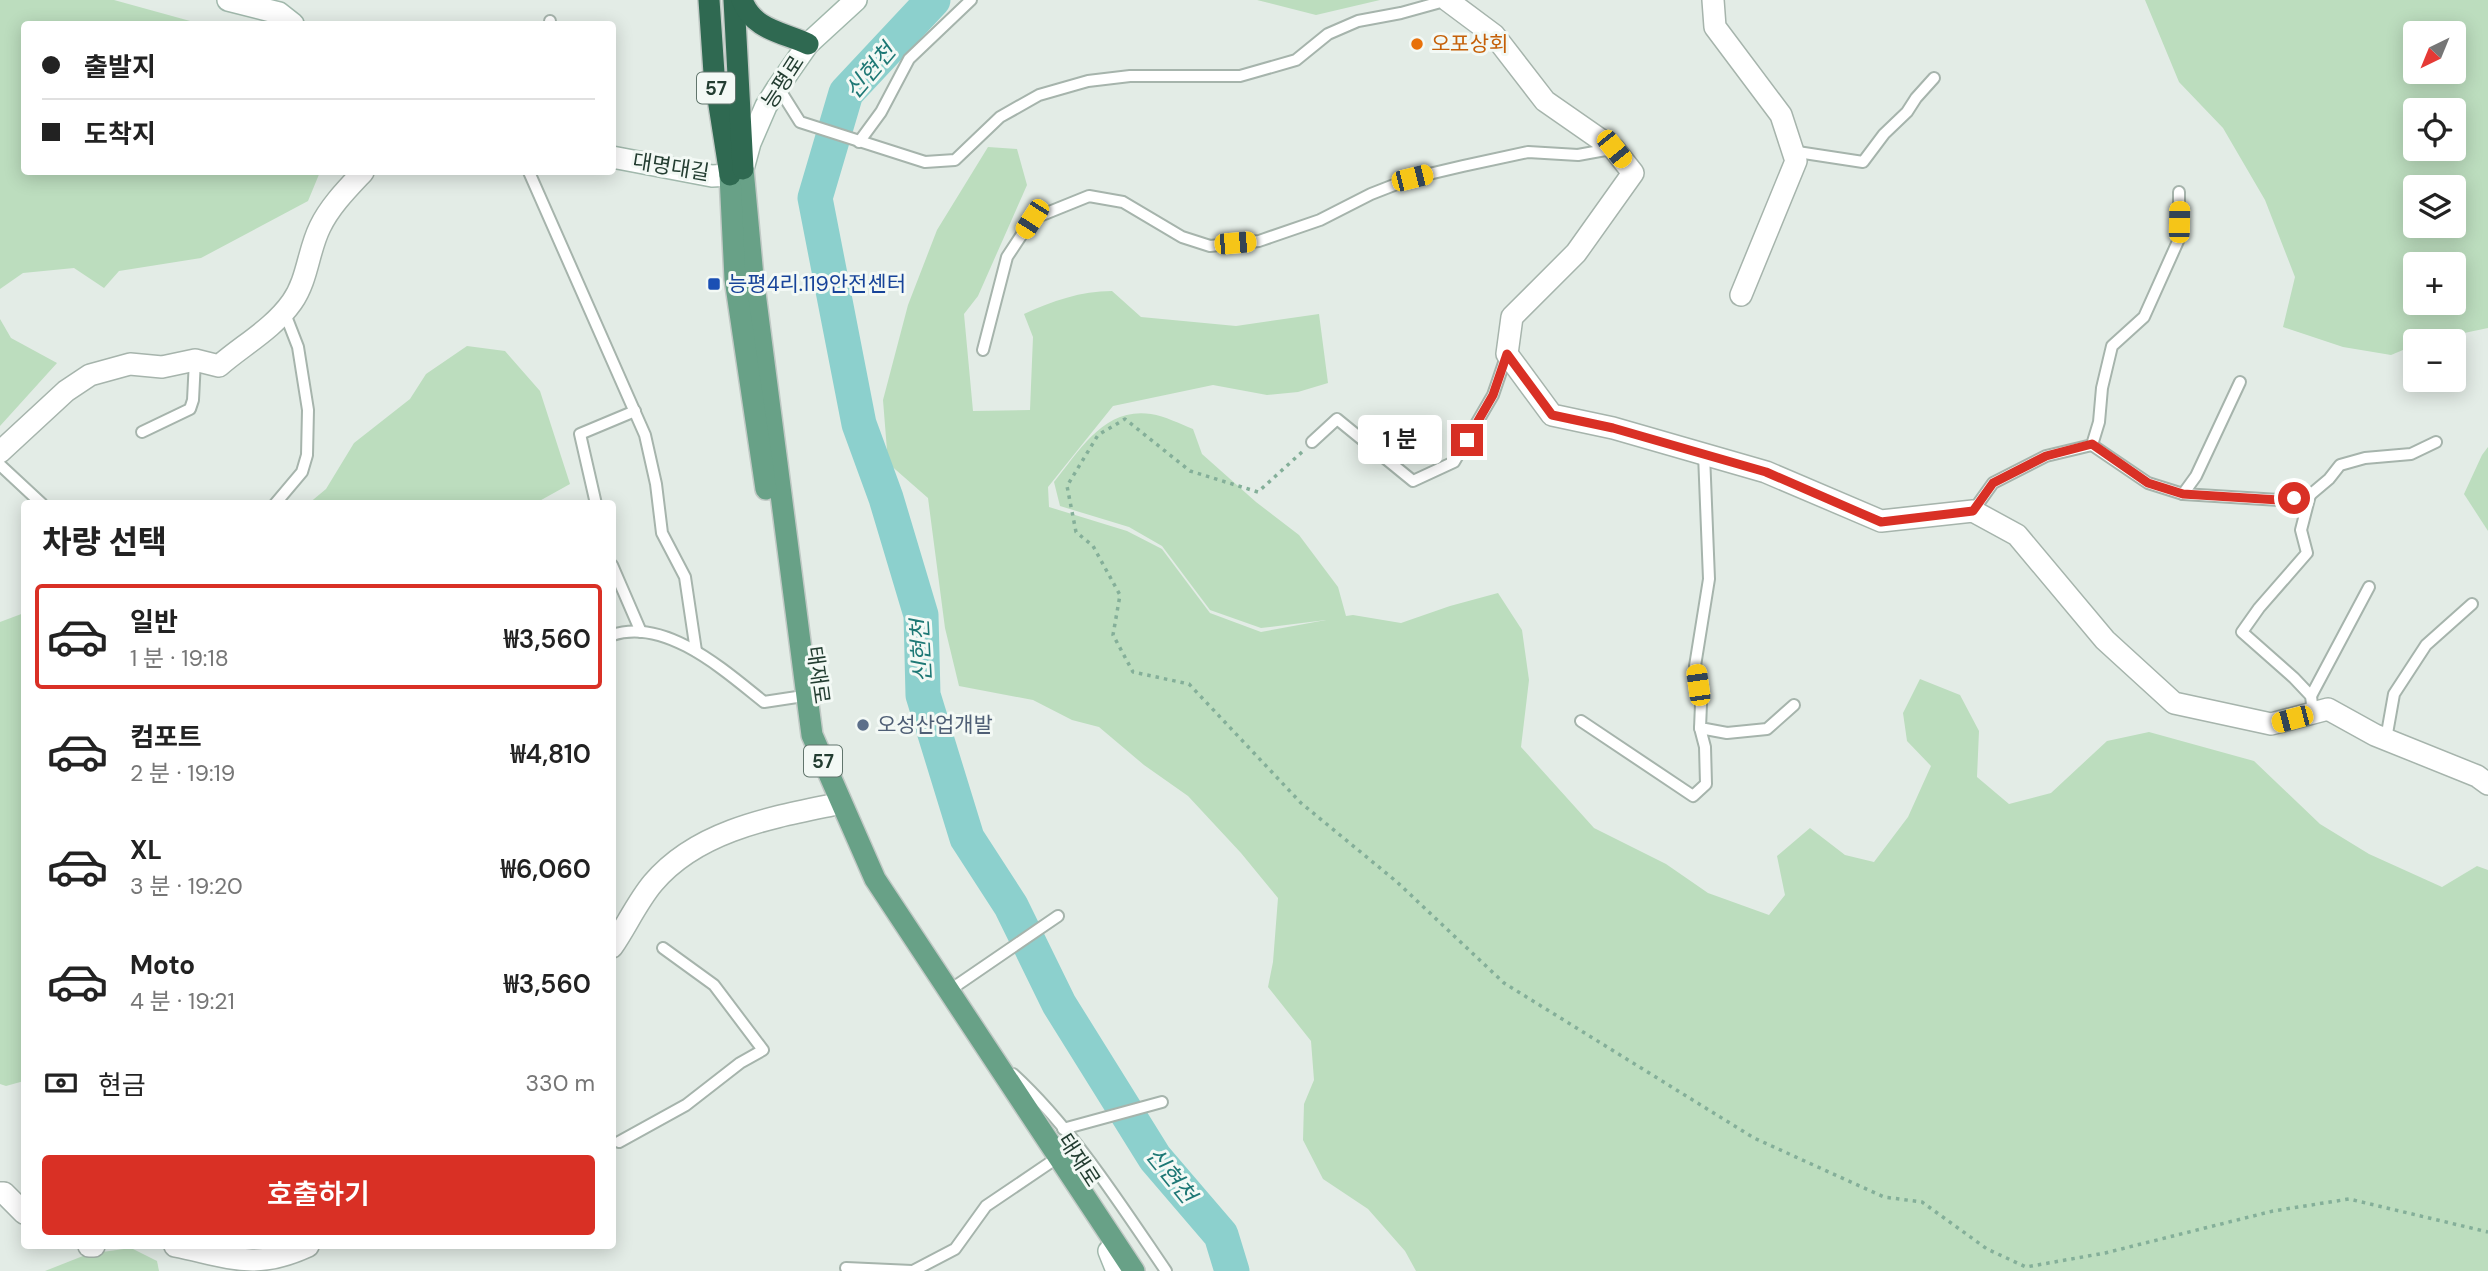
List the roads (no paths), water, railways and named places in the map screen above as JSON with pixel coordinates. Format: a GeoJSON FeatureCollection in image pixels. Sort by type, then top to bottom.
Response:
{"type":"FeatureCollection","features":[{"type":"Feature","properties":{"kind":"highway","name":"태재로"},"geometry":{"type":"LineString","coordinates":[[709,0],[714,73],[736,172]]}},
{"type":"Feature","properties":{"kind":"highway","name":"태재로"},"geometry":{"type":"LineString","coordinates":[[734,0],[736,172]]}},
{"type":"Feature","properties":{"kind":"highway"},"geometry":{"type":"LineString","coordinates":[[741,0],[746,13],[770,31],[808,44]]}},
{"type":"Feature","properties":{"kind":"main road","name":"태재로"},"geometry":{"type":"LineString","coordinates":[[736,172],[734,279],[803,737],[866,883],[1051,1162],[1113,1261],[1123,1271]]}},
{"type":"Feature","properties":{"kind":"main road","name":"태재로"},"geometry":{"type":"LineString","coordinates":[[736,172],[753,278],[812,734],[875,879],[947,992],[1134,1271]]}},
{"type":"Feature","properties":{"kind":"street"},"geometry":{"type":"LineString","coordinates":[[228,0],[285,12]]}},
{"type":"Feature","properties":{"kind":"street","name":"능평로"},"geometry":{"type":"LineString","coordinates":[[736,172],[766,106],[778,87],[808,44],[856,0]]}},
{"type":"Feature","properties":{"kind":"street"},"geometry":{"type":"LineString","coordinates":[[1447,0],[1494,35],[1545,101],[1614,149],[1633,173],[1576,253],[1512,317],[1507,354],[1552,415],[1613,428],[1766,472],[1881,522],[1973,511],[2017,535],[2105,640],[2174,703],[2272,724],[2312,705],[2328,709],[2386,739],[2477,776],[2488,784]]}},
{"type":"Feature","properties":{"kind":"street"},"geometry":{"type":"LineString","coordinates":[[1713,0],[1716,27],[1781,115],[1796,161],[1741,295]]}},
{"type":"Feature","properties":{"kind":"street","name":"대명대길"},"geometry":{"type":"LineString","coordinates":[[616,159],[712,176],[736,172]]}},
{"type":"Feature","properties":{"kind":"street"},"geometry":{"type":"LineString","coordinates":[[0,452],[66,391],[90,375],[130,364],[162,367],[195,360],[219,366],[284,311],[303,282],[320,227],[341,195],[360,175]]}},
{"type":"Feature","properties":{"kind":"street"},"geometry":{"type":"LineString","coordinates":[[616,941],[652,883],[694,846],[766,818],[832,805]]}},
{"type":"Feature","properties":{"kind":"street"},"geometry":{"type":"LineString","coordinates":[[0,1193],[4,1193],[21,1210]]}},
{"type":"Feature","properties":{"kind":"street"},"geometry":{"type":"LineString","coordinates":[[186,1249],[243,1264],[286,1259],[303,1249]]}},
{"type":"Feature","properties":{"kind":"lane"},"geometry":{"type":"LineString","coordinates":[[859,142],[881,112],[909,58],[971,0]]}},
{"type":"Feature","properties":{"kind":"lane"},"geometry":{"type":"LineString","coordinates":[[778,87],[800,122],[925,162],[955,160],[1000,117],[1039,95],[1088,81],[1130,76],[1240,76],[1296,60],[1328,34],[1359,21],[1447,0]]}},
{"type":"Feature","properties":{"kind":"lane"},"geometry":{"type":"LineString","coordinates":[[1791,151],[1863,162],[1934,78]]}},
{"type":"Feature","properties":{"kind":"lane"},"geometry":{"type":"LineString","coordinates":[[983,350],[1007,257],[1032,219],[1089,196],[1123,202],[1182,237],[1210,246],[1259,241],[1320,220],[1371,194],[1412,178],[1528,152],[1578,155],[1614,149]]}},
{"type":"Feature","properties":{"kind":"lane"},"geometry":{"type":"LineString","coordinates":[[530,175],[645,435],[656,484],[662,533],[685,577],[696,651]]}},
{"type":"Feature","properties":{"kind":"lane"},"geometry":{"type":"LineString","coordinates":[[2092,444],[2099,422],[2102,388],[2112,346],[2144,317],[2179,239],[2179,192]]}},
{"type":"Feature","properties":{"kind":"lane"},"geometry":{"type":"LineString","coordinates":[[278,500],[302,472],[307,455],[308,410],[299,347],[284,311]]}},
{"type":"Feature","properties":{"kind":"lane"},"geometry":{"type":"LineString","coordinates":[[1312,442],[1337,419],[1413,481],[1454,462],[1493,395],[1507,354]]}},
{"type":"Feature","properties":{"kind":"lane"},"geometry":{"type":"LineString","coordinates":[[142,432],[190,409],[195,360]]}},
{"type":"Feature","properties":{"kind":"lane"},"geometry":{"type":"LineString","coordinates":[[2183,494],[2196,476],[2240,382]]}},
{"type":"Feature","properties":{"kind":"lane"},"geometry":{"type":"LineString","coordinates":[[595,500],[580,435],[635,411]]}},
{"type":"Feature","properties":{"kind":"lane"},"geometry":{"type":"LineString","coordinates":[[1973,511],[1993,483],[2046,456],[2092,444],[2148,483],[2183,494],[2279,500],[2310,495],[2329,479],[2340,465],[2365,458],[2411,454],[2436,442]]}},
{"type":"Feature","properties":{"kind":"lane"},"geometry":{"type":"LineString","coordinates":[[1581,721],[1693,796],[1706,784],[1705,747],[1700,728],[1695,666],[1709,579],[1704,454]]}},
{"type":"Feature","properties":{"kind":"lane"},"geometry":{"type":"LineString","coordinates":[[0,465],[38,500]]}},
{"type":"Feature","properties":{"kind":"lane"},"geometry":{"type":"LineString","coordinates":[[2310,495],[2301,530],[2307,553],[2259,608],[2242,632],[2294,678],[2312,705]]}},
{"type":"Feature","properties":{"kind":"lane"},"geometry":{"type":"LineString","coordinates":[[616,575],[640,632]]}},
{"type":"Feature","properties":{"kind":"lane"},"geometry":{"type":"LineString","coordinates":[[2312,705],[2369,587]]}},
{"type":"Feature","properties":{"kind":"lane"},"geometry":{"type":"LineString","coordinates":[[2386,739],[2394,694],[2426,645],[2472,604]]}},
{"type":"Feature","properties":{"kind":"lane"},"geometry":{"type":"LineString","coordinates":[[616,634],[623,631],[649,632],[689,646],[764,702],[797,697]]}},
{"type":"Feature","properties":{"kind":"lane"},"geometry":{"type":"LineString","coordinates":[[1700,728],[1727,733],[1767,729],[1794,705]]}},
{"type":"Feature","properties":{"kind":"lane"},"geometry":{"type":"LineString","coordinates":[[947,992],[1058,916]]}},
{"type":"Feature","properties":{"kind":"lane"},"geometry":{"type":"LineString","coordinates":[[616,1140],[686,1105],[740,1063],[763,1051],[714,985],[663,948]]}},
{"type":"Feature","properties":{"kind":"lane"},"geometry":{"type":"LineString","coordinates":[[990,1054],[1042,1100],[1166,1271]]}},
{"type":"Feature","properties":{"kind":"lane"},"geometry":{"type":"LineString","coordinates":[[1063,1129],[1162,1102]]}},
{"type":"Feature","properties":{"kind":"lane"},"geometry":{"type":"LineString","coordinates":[[846,1268],[913,1271],[955,1249],[986,1206],[1051,1162]]}},
{"type":"Feature","properties":{"kind":"waterway","name":"신현천"},"geometry":{"type":"LineString","coordinates":[[933,0],[846,93],[815,198],[859,424],[886,498],[921,615],[923,695],[967,838],[1011,906],[1059,1004],[1155,1158],[1221,1235],[1232,1271]]}},
{"type":"Feature","properties":{"kind":"place","name":"오포상회"},"geometry":{"type":"Point","coordinates":[1417,44]}},
{"type":"Feature","properties":{"kind":"place","name":"능평4리.119안전센터"},"geometry":{"type":"Point","coordinates":[714,284]}},
{"type":"Feature","properties":{"kind":"place","name":"오성산업개발"},"geometry":{"type":"Point","coordinates":[863,725]}}]}
